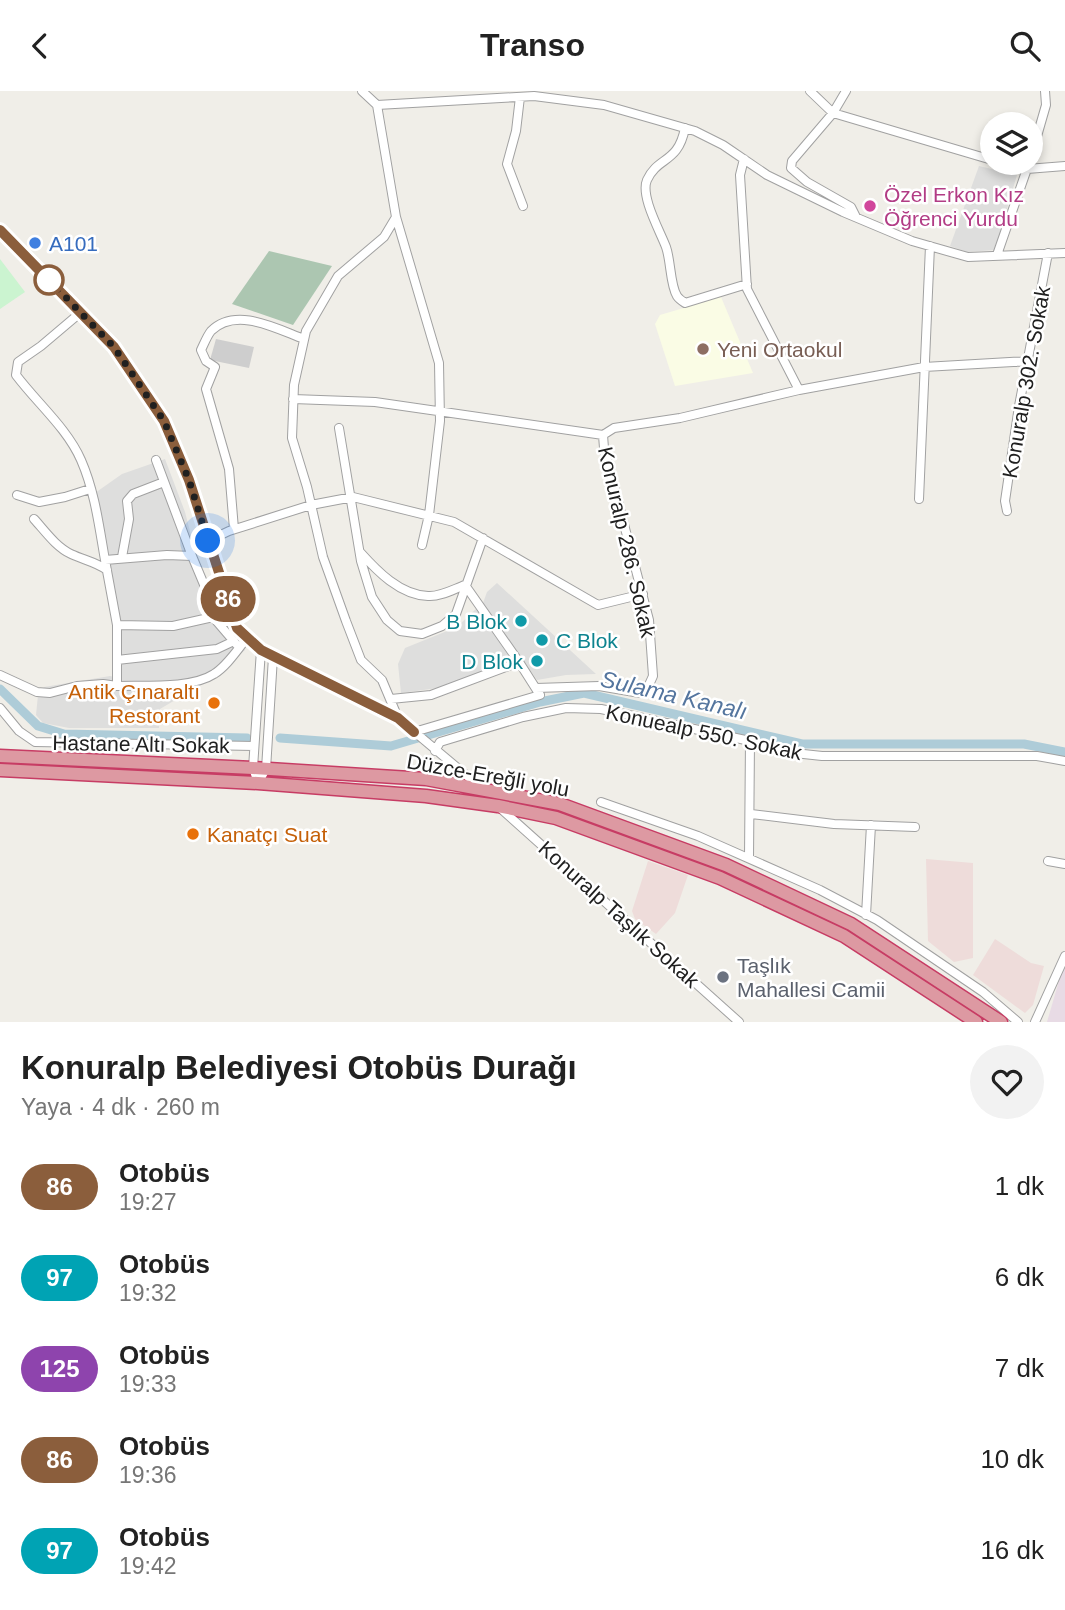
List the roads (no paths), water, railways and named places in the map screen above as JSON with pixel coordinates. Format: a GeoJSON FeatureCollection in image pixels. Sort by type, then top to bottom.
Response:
{"type":"FeatureCollection","features":[{"type":"Feature","properties":{"kind":"highway","name":"Düzce-Ereğli yolu"},"geometry":{"type":"LineString","coordinates":[[0,756],[426,779],[560,804],[726,865],[851,924],[1001,1022]]}},
{"type":"Feature","properties":{"kind":"highway","name":"Düzce-Ereğli yolu"},"geometry":{"type":"LineString","coordinates":[[0,770],[258,783],[426,796],[498,806],[556,818],[720,878],[844,936],[976,1022]]}},
{"type":"Feature","properties":{"kind":"street"},"geometry":{"type":"LineString","coordinates":[[363,91],[377,105],[396,217],[439,363],[440,411],[429,515],[422,545]]}},
{"type":"Feature","properties":{"kind":"street"},"geometry":{"type":"LineString","coordinates":[[810,91],[834,113],[980,156]]}},
{"type":"Feature","properties":{"kind":"street"},"geometry":{"type":"LineString","coordinates":[[846,91],[834,113],[792,161],[791,168],[807,182],[851,207],[856,217]]}},
{"type":"Feature","properties":{"kind":"street"},"geometry":{"type":"LineString","coordinates":[[1043,115],[1046,105],[1045,91]]}},
{"type":"Feature","properties":{"kind":"street"},"geometry":{"type":"LineString","coordinates":[[377,105],[499,95],[534,96],[604,105],[685,128],[723,145],[768,175],[912,241],[968,257],[1065,253]]}},
{"type":"Feature","properties":{"kind":"street"},"geometry":{"type":"LineString","coordinates":[[520,97],[516,131],[507,164],[523,206]]}},
{"type":"Feature","properties":{"kind":"street"},"geometry":{"type":"LineString","coordinates":[[685,128],[682,143],[675,154],[659,165],[647,180],[645,193],[667,250],[676,295],[685,303],[747,284]]}},
{"type":"Feature","properties":{"kind":"street"},"geometry":{"type":"LineString","coordinates":[[744,159],[740,175],[747,284],[753,302],[799,390]]}},
{"type":"Feature","properties":{"kind":"street"},"geometry":{"type":"LineString","coordinates":[[1043,166],[1065,166]]}},
{"type":"Feature","properties":{"kind":"street"},"geometry":{"type":"LineString","coordinates":[[998,255],[1025,175]]}},
{"type":"Feature","properties":{"kind":"street"},"geometry":{"type":"LineString","coordinates":[[396,217],[384,237],[338,276],[306,331],[293,385],[292,438],[323,557],[362,660],[382,680],[398,718]]}},
{"type":"Feature","properties":{"kind":"street"},"geometry":{"type":"LineString","coordinates":[[0,230],[114,347],[164,421],[189,480],[237,628],[273,657],[398,718],[482,789]]}},
{"type":"Feature","properties":{"kind":"street"},"geometry":{"type":"LineString","coordinates":[[919,499],[930,246]]}},
{"type":"Feature","properties":{"kind":"street","name":"Konuralp 302. Sokak"},"geometry":{"type":"LineString","coordinates":[[1007,511],[1005,501],[1019,406],[1048,253]]}},
{"type":"Feature","properties":{"kind":"street"},"geometry":{"type":"LineString","coordinates":[[80,313],[18,362],[16,375],[58,424],[81,459],[90,489],[117,625],[117,687]]}},
{"type":"Feature","properties":{"kind":"street"},"geometry":{"type":"LineString","coordinates":[[234,529],[229,469],[206,389],[215,367],[206,361],[201,350],[210,332],[226,320],[256,320],[304,339]]}},
{"type":"Feature","properties":{"kind":"street","name":"Konuralp 286. Sokak"},"geometry":{"type":"LineString","coordinates":[[536,688],[599,686],[640,693],[648,687],[653,675],[649,620],[604,449],[603,435],[614,428],[680,418],[799,390],[924,367],[1029,361]]}},
{"type":"Feature","properties":{"kind":"street"},"geometry":{"type":"LineString","coordinates":[[293,399],[375,402],[603,435]]}},
{"type":"Feature","properties":{"kind":"street"},"geometry":{"type":"LineString","coordinates":[[339,428],[359,551],[372,597],[387,620],[400,631],[422,634],[442,626],[456,614],[483,538]]}},
{"type":"Feature","properties":{"kind":"street"},"geometry":{"type":"LineString","coordinates":[[156,460],[205,587],[213,617],[237,644]]}},
{"type":"Feature","properties":{"kind":"street"},"geometry":{"type":"LineString","coordinates":[[122,557],[129,519],[127,501],[133,494],[164,482]]}},
{"type":"Feature","properties":{"kind":"street"},"geometry":{"type":"LineString","coordinates":[[17,495],[40,502],[65,498],[90,489]]}},
{"type":"Feature","properties":{"kind":"street"},"geometry":{"type":"LineString","coordinates":[[208,541],[234,529],[311,505],[350,498],[454,521],[598,605],[643,594]]}},
{"type":"Feature","properties":{"kind":"street"},"geometry":{"type":"LineString","coordinates":[[34,519],[69,553],[96,562],[107,570]]}},
{"type":"Feature","properties":{"kind":"street"},"geometry":{"type":"LineString","coordinates":[[359,551],[379,574],[408,590],[429,596],[465,585]]}},
{"type":"Feature","properties":{"kind":"street"},"geometry":{"type":"LineString","coordinates":[[105,560],[122,557],[192,556]]}},
{"type":"Feature","properties":{"kind":"street"},"geometry":{"type":"LineString","coordinates":[[414,732],[540,695],[465,585]]}},
{"type":"Feature","properties":{"kind":"street"},"geometry":{"type":"LineString","coordinates":[[117,625],[173,626],[213,617]]}},
{"type":"Feature","properties":{"kind":"street"},"geometry":{"type":"LineString","coordinates":[[117,660],[217,649],[237,644],[247,638]]}},
{"type":"Feature","properties":{"kind":"street"},"geometry":{"type":"LineString","coordinates":[[0,675],[37,692],[103,684],[117,687],[185,684],[213,675],[237,644]]}},
{"type":"Feature","properties":{"kind":"street"},"geometry":{"type":"LineString","coordinates":[[259,768],[254,746],[261,650]]}},
{"type":"Feature","properties":{"kind":"street"},"geometry":{"type":"LineString","coordinates":[[258,783],[273,657]]}},
{"type":"Feature","properties":{"kind":"street"},"geometry":{"type":"LineString","coordinates":[[391,699],[431,695],[519,662]]}},
{"type":"Feature","properties":{"kind":"street","name":"Hastane Altı Sokak"},"geometry":{"type":"LineString","coordinates":[[0,708],[19,731],[35,742],[254,746]]}},
{"type":"Feature","properties":{"kind":"street","name":"Konuealp 550. Sokak"},"geometry":{"type":"LineString","coordinates":[[434,750],[440,742],[523,717],[566,708],[601,709],[750,741],[785,752],[822,756],[1037,756],[1065,761]]}},
{"type":"Feature","properties":{"kind":"street"},"geometry":{"type":"LineString","coordinates":[[749,858],[750,741]]}},
{"type":"Feature","properties":{"kind":"street"},"geometry":{"type":"LineString","coordinates":[[601,802],[698,836],[820,890],[866,915],[983,992],[1018,1022]]}},
{"type":"Feature","properties":{"kind":"street","name":"Konuralp Taşlık Sokak"},"geometry":{"type":"LineString","coordinates":[[498,806],[739,1022]]}},
{"type":"Feature","properties":{"kind":"street"},"geometry":{"type":"LineString","coordinates":[[751,814],[834,824],[915,827]]}},
{"type":"Feature","properties":{"kind":"street"},"geometry":{"type":"LineString","coordinates":[[866,915],[871,825]]}},
{"type":"Feature","properties":{"kind":"street"},"geometry":{"type":"LineString","coordinates":[[1048,861],[1065,864]]}},
{"type":"Feature","properties":{"kind":"street"},"geometry":{"type":"LineString","coordinates":[[1035,1022],[1065,956]]}},
{"type":"Feature","properties":{"kind":"street"},"geometry":{"type":"LineString","coordinates":[[723,1022],[729,1013]]}},
{"type":"Feature","properties":{"kind":"waterway"},"geometry":{"type":"LineString","coordinates":[[0,689],[38,726],[64,734],[247,738]]}},
{"type":"Feature","properties":{"kind":"waterway","name":"Sulama Kanalı"},"geometry":{"type":"LineString","coordinates":[[280,738],[391,746],[540,702],[584,693],[802,744],[1024,744],[1065,752]]}},
{"type":"Feature","properties":{"kind":"place","name":"Özel Erkon Kız Öğrenci Yurdu"},"geometry":{"type":"Point","coordinates":[870,206]}},
{"type":"Feature","properties":{"kind":"place","name":"A101"},"geometry":{"type":"Point","coordinates":[35,243]}},
{"type":"Feature","properties":{"kind":"place","name":"Yeni Ortaokul"},"geometry":{"type":"Point","coordinates":[703,349]}},
{"type":"Feature","properties":{"kind":"place","name":"B Blok"},"geometry":{"type":"Point","coordinates":[521,621]}},
{"type":"Feature","properties":{"kind":"place","name":"C Blok"},"geometry":{"type":"Point","coordinates":[542,640]}},
{"type":"Feature","properties":{"kind":"place","name":"D Blok"},"geometry":{"type":"Point","coordinates":[537,661]}},
{"type":"Feature","properties":{"kind":"place","name":"Antik Çınaraltı Restorant"},"geometry":{"type":"Point","coordinates":[214,703]}},
{"type":"Feature","properties":{"kind":"place","name":"Kanatçı Suat"},"geometry":{"type":"Point","coordinates":[193,834]}},
{"type":"Feature","properties":{"kind":"place","name":"Taşlık Mahallesi Camii"},"geometry":{"type":"Point","coordinates":[723,977]}}]}
